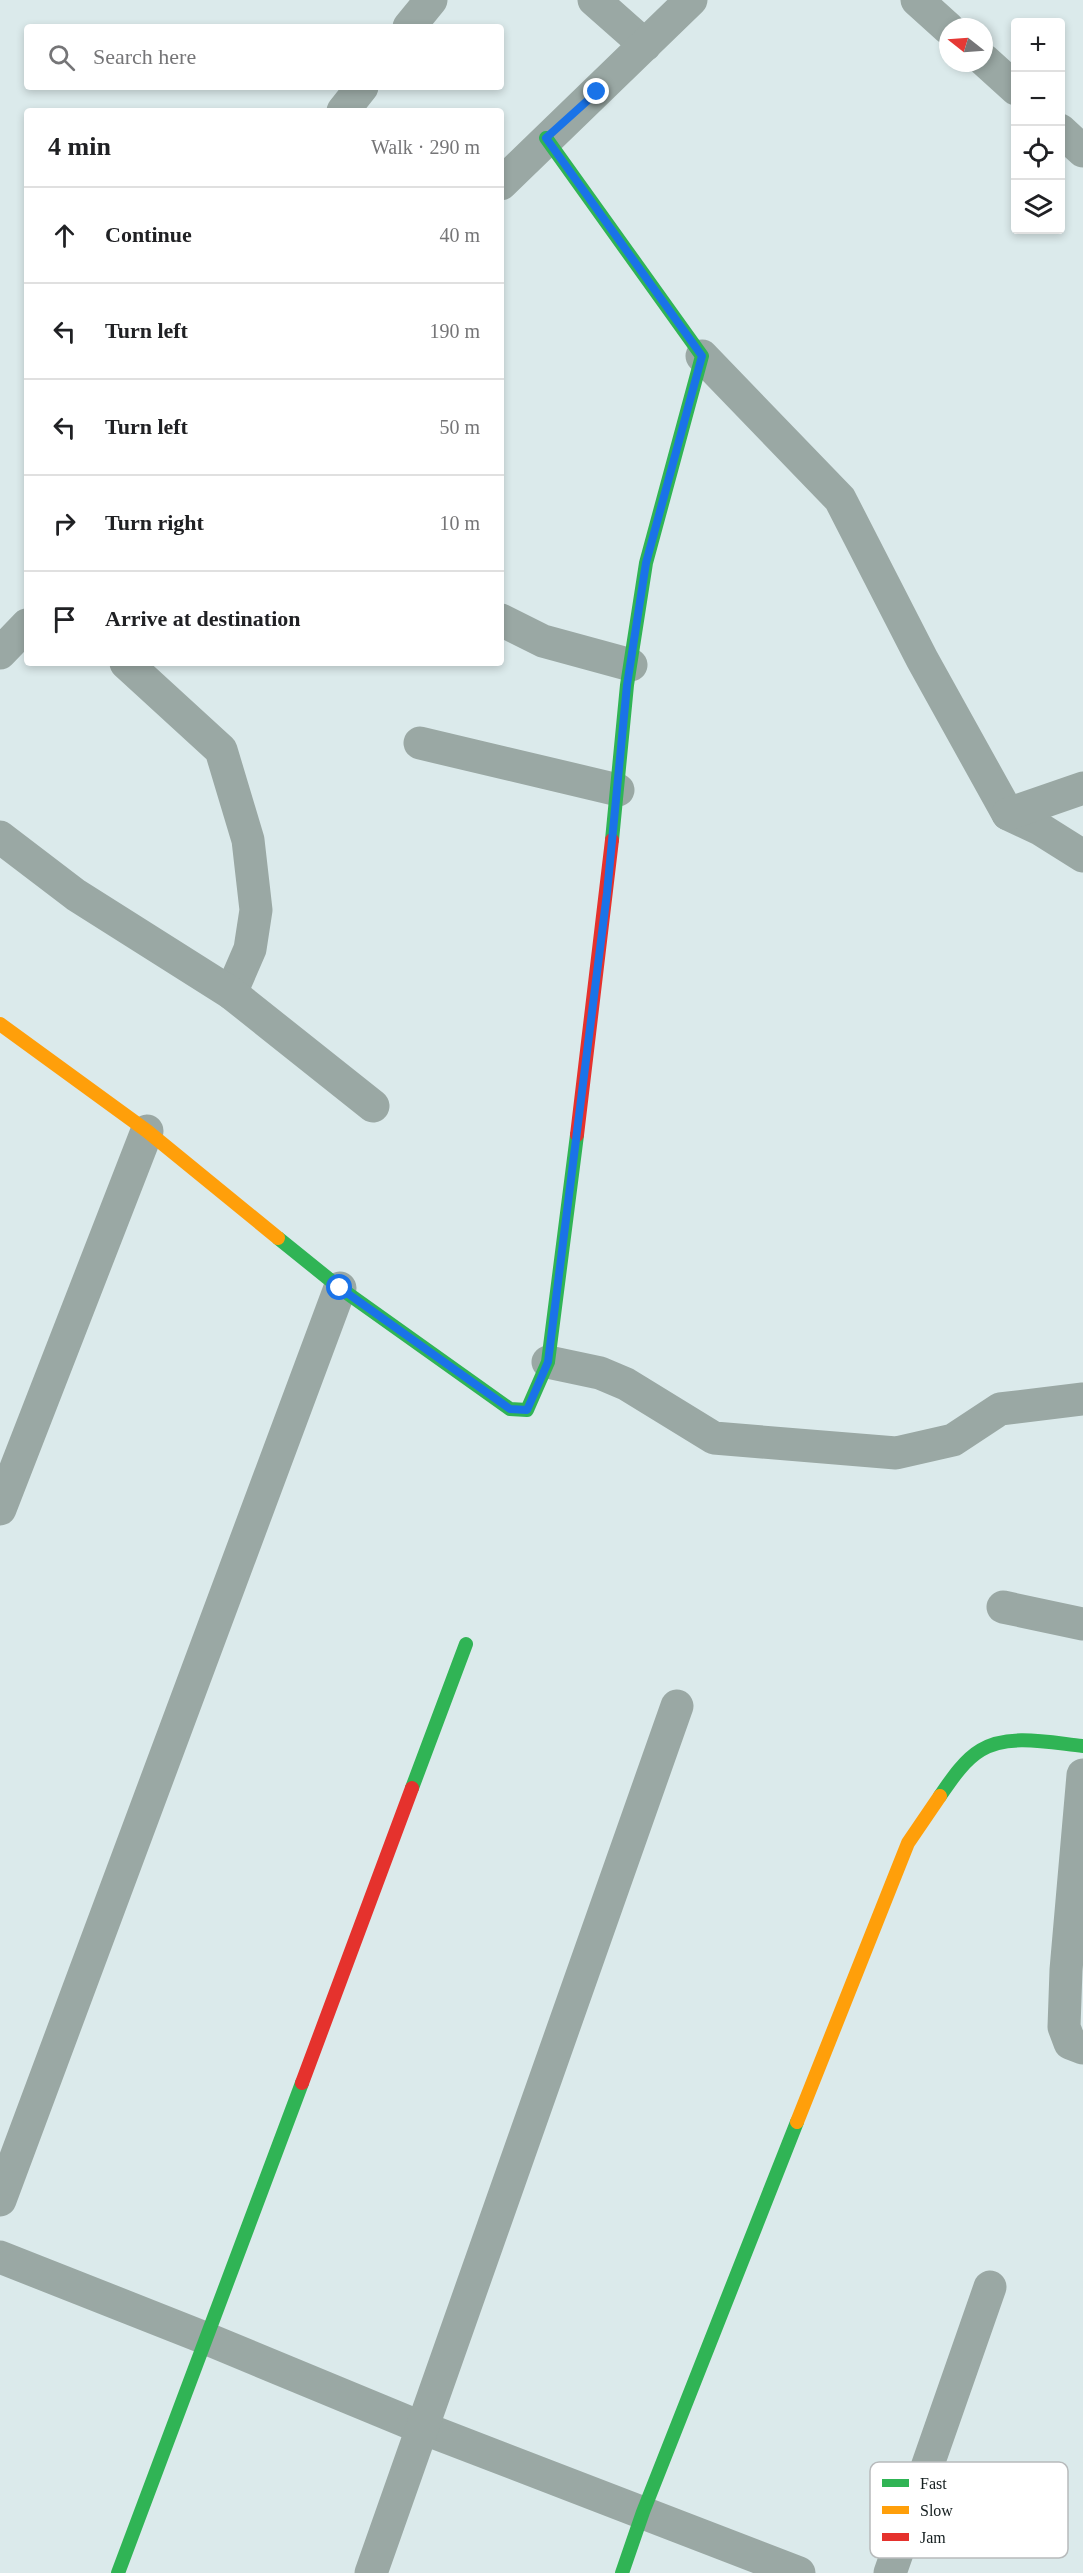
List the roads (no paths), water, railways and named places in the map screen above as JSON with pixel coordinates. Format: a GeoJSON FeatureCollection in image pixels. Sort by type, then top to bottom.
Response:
{"type":"FeatureCollection","features":[{"type":"Feature","properties":{"kind":"street"},"geometry":{"type":"LineString","coordinates":[[411,24],[431,0]]}},
{"type":"Feature","properties":{"kind":"street"},"geometry":{"type":"LineString","coordinates":[[594,0],[645,45]]}},
{"type":"Feature","properties":{"kind":"street"},"geometry":{"type":"LineString","coordinates":[[504,181],[691,0]]}},
{"type":"Feature","properties":{"kind":"street"},"geometry":{"type":"LineString","coordinates":[[918,0],[939,20]]}},
{"type":"Feature","properties":{"kind":"street"},"geometry":{"type":"LineString","coordinates":[[993,68],[1011,84]]}},
{"type":"Feature","properties":{"kind":"street"},"geometry":{"type":"LineString","coordinates":[[345,108],[360,90]]}},
{"type":"Feature","properties":{"kind":"street"},"geometry":{"type":"LineString","coordinates":[[1065,134],[1083,150]]}},
{"type":"Feature","properties":{"kind":"street"},"geometry":{"type":"LineString","coordinates":[[546,138],[702,356],[840,499],[921,658],[1008,814],[1083,856]]}},
{"type":"Feature","properties":{"kind":"street"},"geometry":{"type":"LineString","coordinates":[[0,1024],[147,1131],[340,1288],[510,1409],[527,1410],[548,1362],[607,893],[631,665],[646,563],[702,356]]}},
{"type":"Feature","properties":{"kind":"street"},"geometry":{"type":"LineString","coordinates":[[504,622],[543,641],[631,665]]}},
{"type":"Feature","properties":{"kind":"street"},"geometry":{"type":"LineString","coordinates":[[0,653],[24,628]]}},
{"type":"Feature","properties":{"kind":"street"},"geometry":{"type":"LineString","coordinates":[[129,666],[221,750],[248,840],[256,910],[250,949],[231,993]]}},
{"type":"Feature","properties":{"kind":"street"},"geometry":{"type":"LineString","coordinates":[[420,743],[618,790]]}},
{"type":"Feature","properties":{"kind":"street"},"geometry":{"type":"LineString","coordinates":[[1008,814],[1083,788]]}},
{"type":"Feature","properties":{"kind":"street"},"geometry":{"type":"LineString","coordinates":[[0,837],[76,895],[231,993],[373,1106]]}},
{"type":"Feature","properties":{"kind":"street"},"geometry":{"type":"LineString","coordinates":[[0,1509],[147,1131]]}},
{"type":"Feature","properties":{"kind":"street"},"geometry":{"type":"LineString","coordinates":[[0,2200],[340,1288]]}},
{"type":"Feature","properties":{"kind":"street"},"geometry":{"type":"LineString","coordinates":[[548,1362],[600,1373],[626,1384],[714,1438],[897,1453],[953,1440],[1000,1409],[1083,1399]]}},
{"type":"Feature","properties":{"kind":"street"},"geometry":{"type":"LineString","coordinates":[[1003,1607],[1083,1624]]}},
{"type":"Feature","properties":{"kind":"street"},"geometry":{"type":"LineString","coordinates":[[118,2573],[466,1644]]}},
{"type":"Feature","properties":{"kind":"street"},"geometry":{"type":"LineString","coordinates":[[371,2573],[420,2427],[676,1706]]}},
{"type":"Feature","properties":{"kind":"street"},"geometry":{"type":"LineString","coordinates":[[622,2573],[643,2512],[908,1843],[962,1769],[981,1750],[1010,1742],[1083,1746]]}},
{"type":"Feature","properties":{"kind":"street"},"geometry":{"type":"LineString","coordinates":[[1083,1775],[1066,1970],[1064,2027],[1070,2043],[1083,2048]]}},
{"type":"Feature","properties":{"kind":"street"},"geometry":{"type":"LineString","coordinates":[[0,2257],[205,2338],[420,2427],[799,2573]]}},
{"type":"Feature","properties":{"kind":"street"},"geometry":{"type":"LineString","coordinates":[[929,2462],[990,2287]]}},
{"type":"Feature","properties":{"kind":"street"},"geometry":{"type":"LineString","coordinates":[[890,2573],[895,2558]]}}]}
